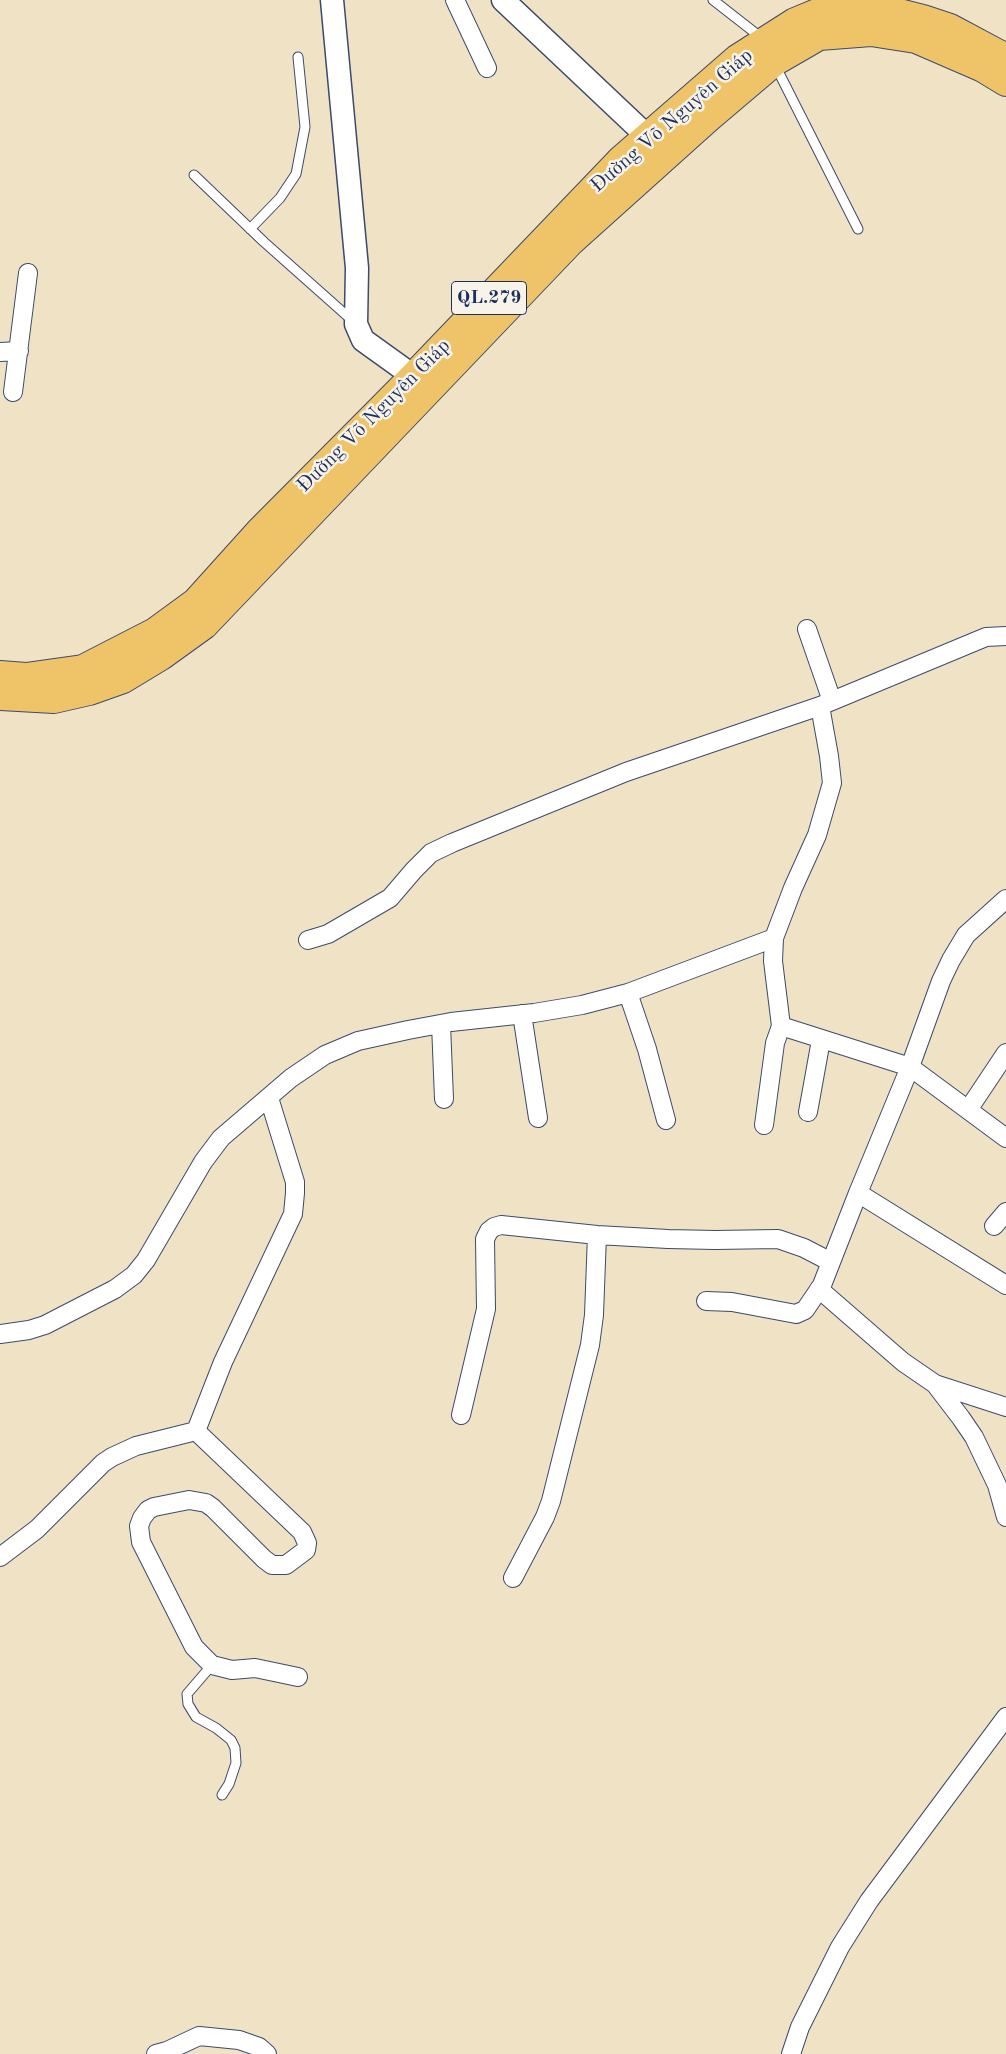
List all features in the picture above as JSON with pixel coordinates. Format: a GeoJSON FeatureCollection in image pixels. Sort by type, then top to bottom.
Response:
{"type":"FeatureCollection","features":[{"type":"Feature","properties":{"kind":"highway","name":"Đường Võ Nguyên Giáp"},"geometry":{"type":"LineString","coordinates":[[0,676],[26,677],[84,669],[155,632],[196,602],[260,531],[571,241],[769,52],[795,22],[829,8],[875,7],[950,28],[1006,58]]}},
{"type":"Feature","properties":{"kind":"highway","name":"Đường Võ Nguyên Giáp"},"geometry":{"type":"LineString","coordinates":[[0,696],[54,699],[89,691],[123,679],[161,656],[204,625],[622,159],[737,59],[769,52],[819,36],[871,32],[916,39],[983,68],[1006,82]]}},
{"type":"Feature","properties":{"kind":"street"},"geometry":{"type":"LineString","coordinates":[[332,0],[358,268],[356,324],[363,340],[421,382]]}},
{"type":"Feature","properties":{"kind":"street"},"geometry":{"type":"LineString","coordinates":[[455,0],[487,68]]}},
{"type":"Feature","properties":{"kind":"street"},"geometry":{"type":"LineString","coordinates":[[503,0],[648,137]]}},
{"type":"Feature","properties":{"kind":"street"},"geometry":{"type":"LineString","coordinates":[[13,392],[28,273]]}},
{"type":"Feature","properties":{"kind":"street"},"geometry":{"type":"LineString","coordinates":[[0,352],[19,351]]}},
{"type":"Feature","properties":{"kind":"street"},"geometry":{"type":"LineString","coordinates":[[764,1125],[775,1043],[782,1026],[773,961],[774,938],[793,888],[817,835],[832,783],[826,704],[807,629]]}},
{"type":"Feature","properties":{"kind":"street"},"geometry":{"type":"LineString","coordinates":[[308,940],[328,934],[390,898],[431,853],[452,843],[626,772],[826,704],[986,637],[1006,636]]}},
{"type":"Feature","properties":{"kind":"street"},"geometry":{"type":"LineString","coordinates":[[706,1301],[732,1302],[796,1314],[805,1310],[819,1289],[831,1262],[910,1066],[941,981],[951,960],[966,935],[1006,898]]}},
{"type":"Feature","properties":{"kind":"street"},"geometry":{"type":"LineString","coordinates":[[0,1334],[29,1330],[45,1325],[115,1289],[134,1275],[146,1260],[212,1148],[231,1127],[269,1098],[290,1078],[325,1055],[358,1041],[441,1024],[582,1005],[628,993],[774,938]]}},
{"type":"Feature","properties":{"kind":"street"},"geometry":{"type":"LineString","coordinates":[[628,993],[647,1048],[666,1120]]}},
{"type":"Feature","properties":{"kind":"street"},"geometry":{"type":"LineString","coordinates":[[522,1014],[538,1118]]}},
{"type":"Feature","properties":{"kind":"street"},"geometry":{"type":"LineString","coordinates":[[441,1024],[444,1099]]}},
{"type":"Feature","properties":{"kind":"street"},"geometry":{"type":"LineString","coordinates":[[782,1026],[910,1066],[1006,1138]]}},
{"type":"Feature","properties":{"kind":"street"},"geometry":{"type":"LineString","coordinates":[[808,1112],[822,1040]]}},
{"type":"Feature","properties":{"kind":"street"},"geometry":{"type":"LineString","coordinates":[[968,1110],[1006,1053]]}},
{"type":"Feature","properties":{"kind":"street"},"geometry":{"type":"LineString","coordinates":[[196,1431],[223,1362],[293,1214],[295,1182],[269,1098]]}},
{"type":"Feature","properties":{"kind":"street"},"geometry":{"type":"LineString","coordinates":[[858,1193],[1006,1285]]}},
{"type":"Feature","properties":{"kind":"street"},"geometry":{"type":"LineString","coordinates":[[994,1226],[1006,1212]]}},
{"type":"Feature","properties":{"kind":"street"},"geometry":{"type":"LineString","coordinates":[[461,1415],[486,1309],[486,1238],[489,1231],[494,1227],[501,1225],[597,1234],[715,1240],[778,1239],[804,1248],[831,1262]]}},
{"type":"Feature","properties":{"kind":"street"},"geometry":{"type":"LineString","coordinates":[[513,1578],[545,1517],[551,1501],[588,1354],[594,1315],[597,1234]]}},
{"type":"Feature","properties":{"kind":"street"},"geometry":{"type":"LineString","coordinates":[[819,1289],[904,1362],[935,1384],[962,1418],[974,1437],[997,1485],[1006,1517]]}},
{"type":"Feature","properties":{"kind":"street"},"geometry":{"type":"LineString","coordinates":[[935,1384],[1006,1407]]}},
{"type":"Feature","properties":{"kind":"street"},"geometry":{"type":"LineString","coordinates":[[0,1556],[32,1533],[103,1463],[112,1457],[136,1446],[196,1431]]}},
{"type":"Feature","properties":{"kind":"street"},"geometry":{"type":"LineString","coordinates":[[196,1431],[302,1532],[307,1543],[303,1553],[286,1564],[277,1566],[268,1563],[220,1514],[206,1503],[182,1500],[154,1507],[142,1518],[139,1526],[141,1542],[194,1647],[212,1665],[232,1670],[256,1668],[298,1677]]}},
{"type":"Feature","properties":{"kind":"street"},"geometry":{"type":"LineString","coordinates":[[791,2054],[800,2027],[845,1940],[869,1901],[1006,1717]]}},
{"type":"Feature","properties":{"kind":"street"},"geometry":{"type":"LineString","coordinates":[[156,2054],[199,2036],[239,2040],[260,2047],[267,2054]]}},
{"type":"Feature","properties":{"kind":"lane"},"geometry":{"type":"LineString","coordinates":[[713,0],[769,52],[858,228]]}},
{"type":"Feature","properties":{"kind":"lane"},"geometry":{"type":"LineString","coordinates":[[250,229],[280,198],[296,174],[305,127],[298,57]]}},
{"type":"Feature","properties":{"kind":"lane"},"geometry":{"type":"LineString","coordinates":[[194,175],[250,229],[356,324]]}},
{"type":"Feature","properties":{"kind":"lane"},"geometry":{"type":"LineString","coordinates":[[212,1665],[188,1694],[188,1704],[196,1717],[216,1728],[231,1740],[235,1748],[236,1763],[229,1784],[222,1795]]}}]}
